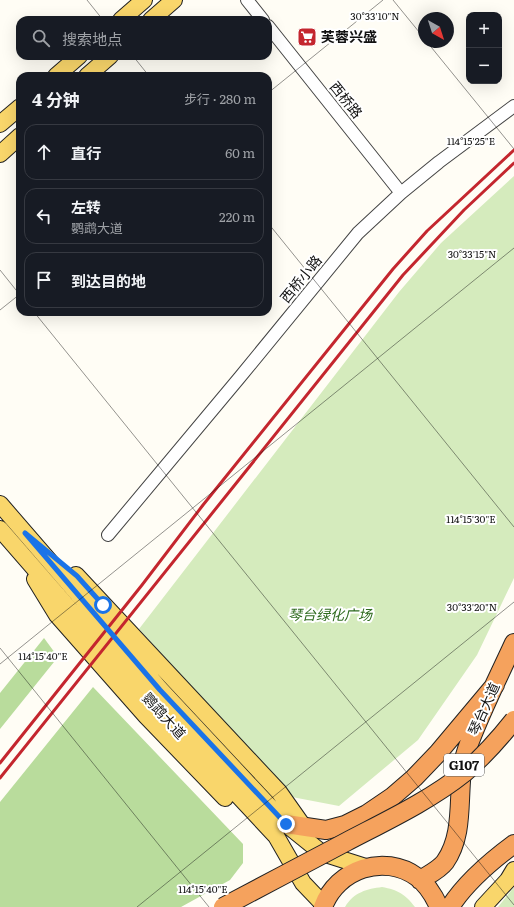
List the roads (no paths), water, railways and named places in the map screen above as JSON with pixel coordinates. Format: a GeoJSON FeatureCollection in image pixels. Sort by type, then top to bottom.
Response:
{"type":"FeatureCollection","features":[{"type":"Feature","properties":{"kind":"highway","name":"琴台大道"},"geometry":{"type":"LineString","coordinates":[[419,878],[420,880],[444,862],[453,846],[458,826],[462,775],[466,751],[476,725],[514,643]]}},
{"type":"Feature","properties":{"kind":"highway"},"geometry":{"type":"LineString","coordinates":[[288,829],[326,830],[345,825],[367,814],[392,797],[414,778],[438,753],[495,685]]}},
{"type":"Feature","properties":{"kind":"highway"},"geometry":{"type":"LineString","coordinates":[[223,907],[390,819],[435,793],[464,773],[501,736],[514,720]]}},
{"type":"Feature","properties":{"kind":"highway"},"geometry":{"type":"LineString","coordinates":[[450,907],[476,876],[514,844]]}},
{"type":"Feature","properties":{"kind":"highway"},"geometry":{"type":"LineString","coordinates":[[324,906],[331,892],[340,881],[352,872],[366,867],[380,865],[394,866],[419,878],[432,892],[439,907]]}},
{"type":"Feature","properties":{"kind":"main road"},"geometry":{"type":"LineString","coordinates":[[126,16],[144,0]]}},
{"type":"Feature","properties":{"kind":"main road"},"geometry":{"type":"LineString","coordinates":[[156,16],[174,0]]}},
{"type":"Feature","properties":{"kind":"main road"},"geometry":{"type":"LineString","coordinates":[[61,72],[74,60]]}},
{"type":"Feature","properties":{"kind":"main road"},"geometry":{"type":"LineString","coordinates":[[92,72],[105,60]]}},
{"type":"Feature","properties":{"kind":"main road"},"geometry":{"type":"LineString","coordinates":[[0,124],[16,110]]}},
{"type":"Feature","properties":{"kind":"main road"},"geometry":{"type":"LineString","coordinates":[[0,154],[16,140]]}},
{"type":"Feature","properties":{"kind":"main road"},"geometry":{"type":"LineString","coordinates":[[0,504],[25,533],[77,576],[279,792],[288,829]]}},
{"type":"Feature","properties":{"kind":"main road","name":"鹦鹉大道"},"geometry":{"type":"LineString","coordinates":[[0,529],[147,698],[288,829],[322,853],[366,867]]}},
{"type":"Feature","properties":{"kind":"main road","name":"鹦鹉大道"},"geometry":{"type":"LineString","coordinates":[[288,829],[303,883],[324,906]]}},
{"type":"Feature","properties":{"kind":"main road"},"geometry":{"type":"LineString","coordinates":[[483,907],[508,880],[514,870]]}},
{"type":"Feature","properties":{"kind":"street"},"geometry":{"type":"LineString","coordinates":[[247,0],[260,16]]}},
{"type":"Feature","properties":{"kind":"street","name":"西桥路"},"geometry":{"type":"LineString","coordinates":[[272,31],[401,193]]}},
{"type":"Feature","properties":{"kind":"street","name":"西桥小路"},"geometry":{"type":"LineString","coordinates":[[108,535],[358,233],[401,193],[439,162],[514,106]]}},
{"type":"Feature","properties":{"kind":"railway"},"geometry":{"type":"LineString","coordinates":[[0,763],[142,585],[203,505],[393,269],[427,231],[514,150]]}},
{"type":"Feature","properties":{"kind":"railway"},"geometry":{"type":"LineString","coordinates":[[0,778],[403,275],[464,210],[514,163]]}},
{"type":"Feature","properties":{"kind":"place","name":"芙蓉兴盛"},"geometry":{"type":"Point","coordinates":[307,37]}},
{"type":"Feature","properties":{"kind":"park label","name":"琴台绿化广场"},"geometry":{"type":"Point","coordinates":[330,615]}}]}
